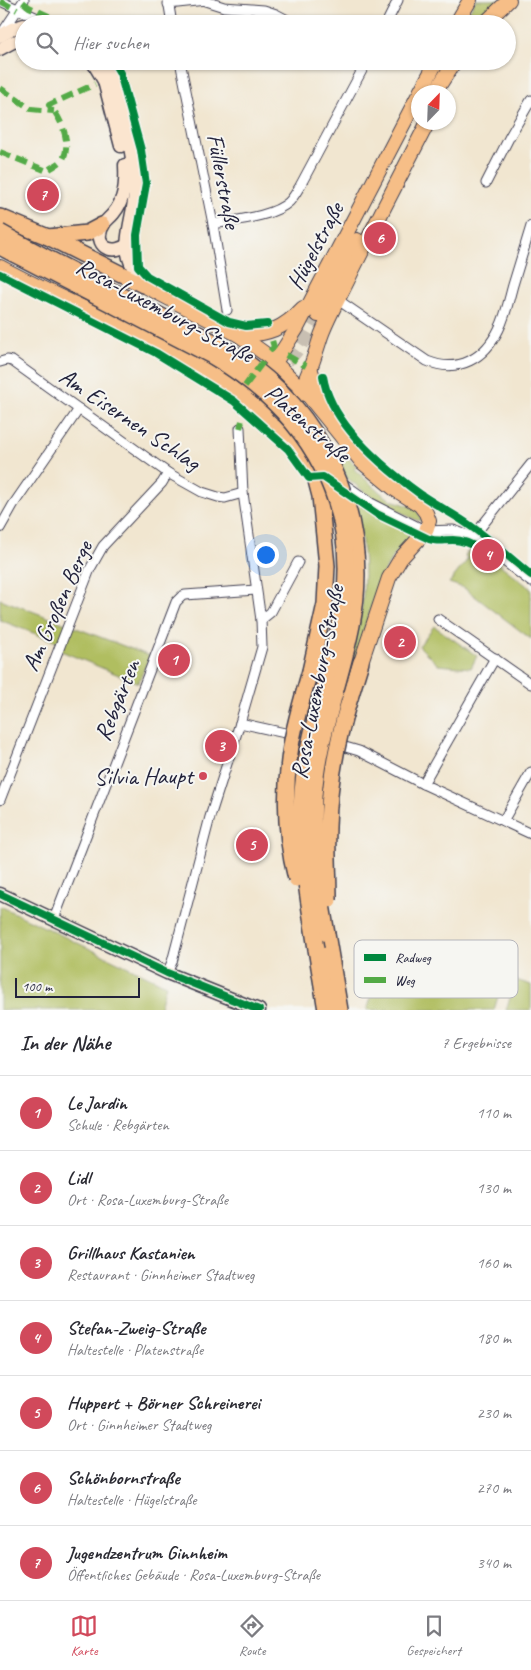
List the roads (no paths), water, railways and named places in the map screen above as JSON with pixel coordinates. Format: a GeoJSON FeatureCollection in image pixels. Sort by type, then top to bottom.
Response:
{"type":"FeatureCollection","features":[{"type":"Feature","properties":{"kind":"highway"},"geometry":{"type":"LineString","coordinates":[[0,217],[48,237],[143,285]]}},
{"type":"Feature","properties":{"kind":"highway"},"geometry":{"type":"LineString","coordinates":[[48,237],[87,233],[102,226]]}},
{"type":"Feature","properties":{"kind":"highway","name":"Rosa-Luxemburg-Straße"},"geometry":{"type":"LineString","coordinates":[[0,232],[216,344],[251,366],[272,382],[304,416],[332,462],[342,485],[351,516],[357,563],[357,590],[352,627],[320,752],[314,794],[313,830],[315,866],[340,1010]]}},
{"type":"Feature","properties":{"kind":"highway","name":"Rosa-Luxemburg-Straße"},"geometry":{"type":"LineString","coordinates":[[0,247],[210,355],[244,376],[272,400],[307,439],[328,480],[336,501],[344,540],[345,586],[340,624],[308,749],[302,792],[303,865],[326,1010]]}},
{"type":"Feature","properties":{"kind":"highway"},"geometry":{"type":"LineString","coordinates":[[274,427],[314,464],[320,496],[327,566],[325,604],[291,746],[286,791],[288,831],[294,870],[316,949]]}},
{"type":"Feature","properties":{"kind":"highway"},"geometry":{"type":"LineString","coordinates":[[327,934],[329,898],[328,826],[331,790],[341,731],[361,662]]}},
{"type":"Feature","properties":{"kind":"main road"},"geometry":{"type":"LineString","coordinates":[[461,15],[470,0]]}},
{"type":"Feature","properties":{"kind":"main road"},"geometry":{"type":"LineString","coordinates":[[493,15],[509,0]]}},
{"type":"Feature","properties":{"kind":"main road"},"geometry":{"type":"LineString","coordinates":[[0,36],[15,28]]}},
{"type":"Feature","properties":{"kind":"main road"},"geometry":{"type":"LineString","coordinates":[[0,49],[15,41]]}},
{"type":"Feature","properties":{"kind":"main road"},"geometry":{"type":"LineString","coordinates":[[97,70],[104,81],[120,140],[126,179],[118,207],[102,226],[100,236],[105,247],[115,250],[122,249],[128,244]]}},
{"type":"Feature","properties":{"kind":"main road"},"geometry":{"type":"LineString","coordinates":[[109,70],[125,127],[133,172],[135,191],[128,244],[129,258],[143,285]]}},
{"type":"Feature","properties":{"kind":"main road"},"geometry":{"type":"LineString","coordinates":[[424,85],[432,70]]}},
{"type":"Feature","properties":{"kind":"main road"},"geometry":{"type":"LineString","coordinates":[[439,85],[448,70]]}},
{"type":"Feature","properties":{"kind":"main road"},"geometry":{"type":"LineString","coordinates":[[449,85],[458,70]]}},
{"type":"Feature","properties":{"kind":"main road","name":"Hügelstraße"},"geometry":{"type":"LineString","coordinates":[[411,109],[297,328],[258,388],[260,408],[285,406],[293,401],[302,387],[322,334],[338,300],[424,130]]}},
{"type":"Feature","properties":{"kind":"main road"},"geometry":{"type":"LineString","coordinates":[[318,315],[414,130]]}},
{"type":"Feature","properties":{"kind":"main road"},"geometry":{"type":"LineString","coordinates":[[2,268],[52,280]]}},
{"type":"Feature","properties":{"kind":"main road","name":"Platenstraße"},"geometry":{"type":"LineString","coordinates":[[2,268],[163,347],[211,374],[260,408],[274,427]]}},
{"type":"Feature","properties":{"kind":"main road","name":"Platenstraße"},"geometry":{"type":"LineString","coordinates":[[143,285],[239,335],[276,362],[302,387],[362,462],[386,482],[424,508],[428,521],[426,531]]}},
{"type":"Feature","properties":{"kind":"main road"},"geometry":{"type":"LineString","coordinates":[[239,335],[262,334],[277,329],[297,314],[312,298]]}},
{"type":"Feature","properties":{"kind":"main road"},"geometry":{"type":"LineString","coordinates":[[310,368],[319,396],[331,423]]}},
{"type":"Feature","properties":{"kind":"main road"},"geometry":{"type":"LineString","coordinates":[[314,464],[326,451],[339,448],[362,462]]}},
{"type":"Feature","properties":{"kind":"main road","name":"Rosa-Luxemburg-Straße"},"geometry":{"type":"LineString","coordinates":[[361,662],[389,578],[401,558],[426,531]]}},
{"type":"Feature","properties":{"kind":"main road"},"geometry":{"type":"LineString","coordinates":[[0,894],[259,1010]]}},
{"type":"Feature","properties":{"kind":"street"},"geometry":{"type":"LineString","coordinates":[[0,36],[24,0]]}},
{"type":"Feature","properties":{"kind":"street"},"geometry":{"type":"LineString","coordinates":[[170,15],[168,2],[205,0],[224,7],[264,10],[278,15]]}},
{"type":"Feature","properties":{"kind":"street"},"geometry":{"type":"LineString","coordinates":[[390,15],[398,0]]}},
{"type":"Feature","properties":{"kind":"street"},"geometry":{"type":"LineString","coordinates":[[0,1],[29,15]]}},
{"type":"Feature","properties":{"kind":"street","name":"Füllerstraße"},"geometry":{"type":"LineString","coordinates":[[182,70],[213,224],[227,310]]}},
{"type":"Feature","properties":{"kind":"street"},"geometry":{"type":"LineString","coordinates":[[213,224],[261,215],[280,209],[289,203],[362,70]]}},
{"type":"Feature","properties":{"kind":"street"},"geometry":{"type":"LineString","coordinates":[[486,183],[531,100]]}},
{"type":"Feature","properties":{"kind":"street"},"geometry":{"type":"LineString","coordinates":[[338,300],[428,361],[443,366],[462,364],[483,352],[500,328],[531,226]]}},
{"type":"Feature","properties":{"kind":"street","name":"Am Eisernen Schlag"},"geometry":{"type":"LineString","coordinates":[[0,362],[12,361],[168,473],[202,492],[225,498],[243,493]]}},
{"type":"Feature","properties":{"kind":"street"},"geometry":{"type":"LineString","coordinates":[[0,528],[12,505],[79,409]]}},
{"type":"Feature","properties":{"kind":"street"},"geometry":{"type":"LineString","coordinates":[[169,970],[210,817],[262,647],[261,620],[243,493],[240,428]]}},
{"type":"Feature","properties":{"kind":"street","name":"Platenstraße"},"geometry":{"type":"LineString","coordinates":[[314,464],[371,503],[426,531],[452,530],[472,537],[484,544],[531,582]]}},
{"type":"Feature","properties":{"kind":"street"},"geometry":{"type":"LineString","coordinates":[[472,537],[531,464]]}},
{"type":"Feature","properties":{"kind":"street","name":"Am Großen Berge"},"geometry":{"type":"LineString","coordinates":[[0,800],[90,569],[103,546],[162,483],[168,473]]}},
{"type":"Feature","properties":{"kind":"street"},"geometry":{"type":"LineString","coordinates":[[261,620],[271,612],[298,562]]}},
{"type":"Feature","properties":{"kind":"street","name":"Rebgärten"},"geometry":{"type":"LineString","coordinates":[[60,921],[176,602],[185,595],[256,590]]}},
{"type":"Feature","properties":{"kind":"street"},"geometry":{"type":"LineString","coordinates":[[438,619],[531,684]]}},
{"type":"Feature","properties":{"kind":"street"},"geometry":{"type":"LineString","coordinates":[[423,784],[495,658]]}},
{"type":"Feature","properties":{"kind":"street"},"geometry":{"type":"LineString","coordinates":[[240,723],[360,751],[423,784],[531,834]]}},
{"type":"Feature","properties":{"kind":"street"},"geometry":{"type":"LineString","coordinates":[[503,821],[531,772]]}},
{"type":"Feature","properties":{"kind":"tunnel"},"geometry":{"type":"LineString","coordinates":[[269,370],[286,362],[304,340],[318,315]]}},
{"type":"Feature","properties":{"kind":"place","name":"Jugendzentrum Ginnheim"},"geometry":{"type":"Point","coordinates":[43,195]}},
{"type":"Feature","properties":{"kind":"place","name":"Schönbornstraße"},"geometry":{"type":"Point","coordinates":[380,238]}},
{"type":"Feature","properties":{"kind":"place","name":"Stefan-Zweig-Straße"},"geometry":{"type":"Point","coordinates":[488,555]}},
{"type":"Feature","properties":{"kind":"place","name":"Lidl"},"geometry":{"type":"Point","coordinates":[400,642]}},
{"type":"Feature","properties":{"kind":"place","name":"Le Jardin"},"geometry":{"type":"Point","coordinates":[174,660]}},
{"type":"Feature","properties":{"kind":"place","name":"Grillhaus Kastanien"},"geometry":{"type":"Point","coordinates":[221,746]}},
{"type":"Feature","properties":{"kind":"place","name":"Silvia Haupt"},"geometry":{"type":"Point","coordinates":[203,776]}},
{"type":"Feature","properties":{"kind":"place","name":"Huppert + Börner Schreinerei"},"geometry":{"type":"Point","coordinates":[252,845]}}]}
